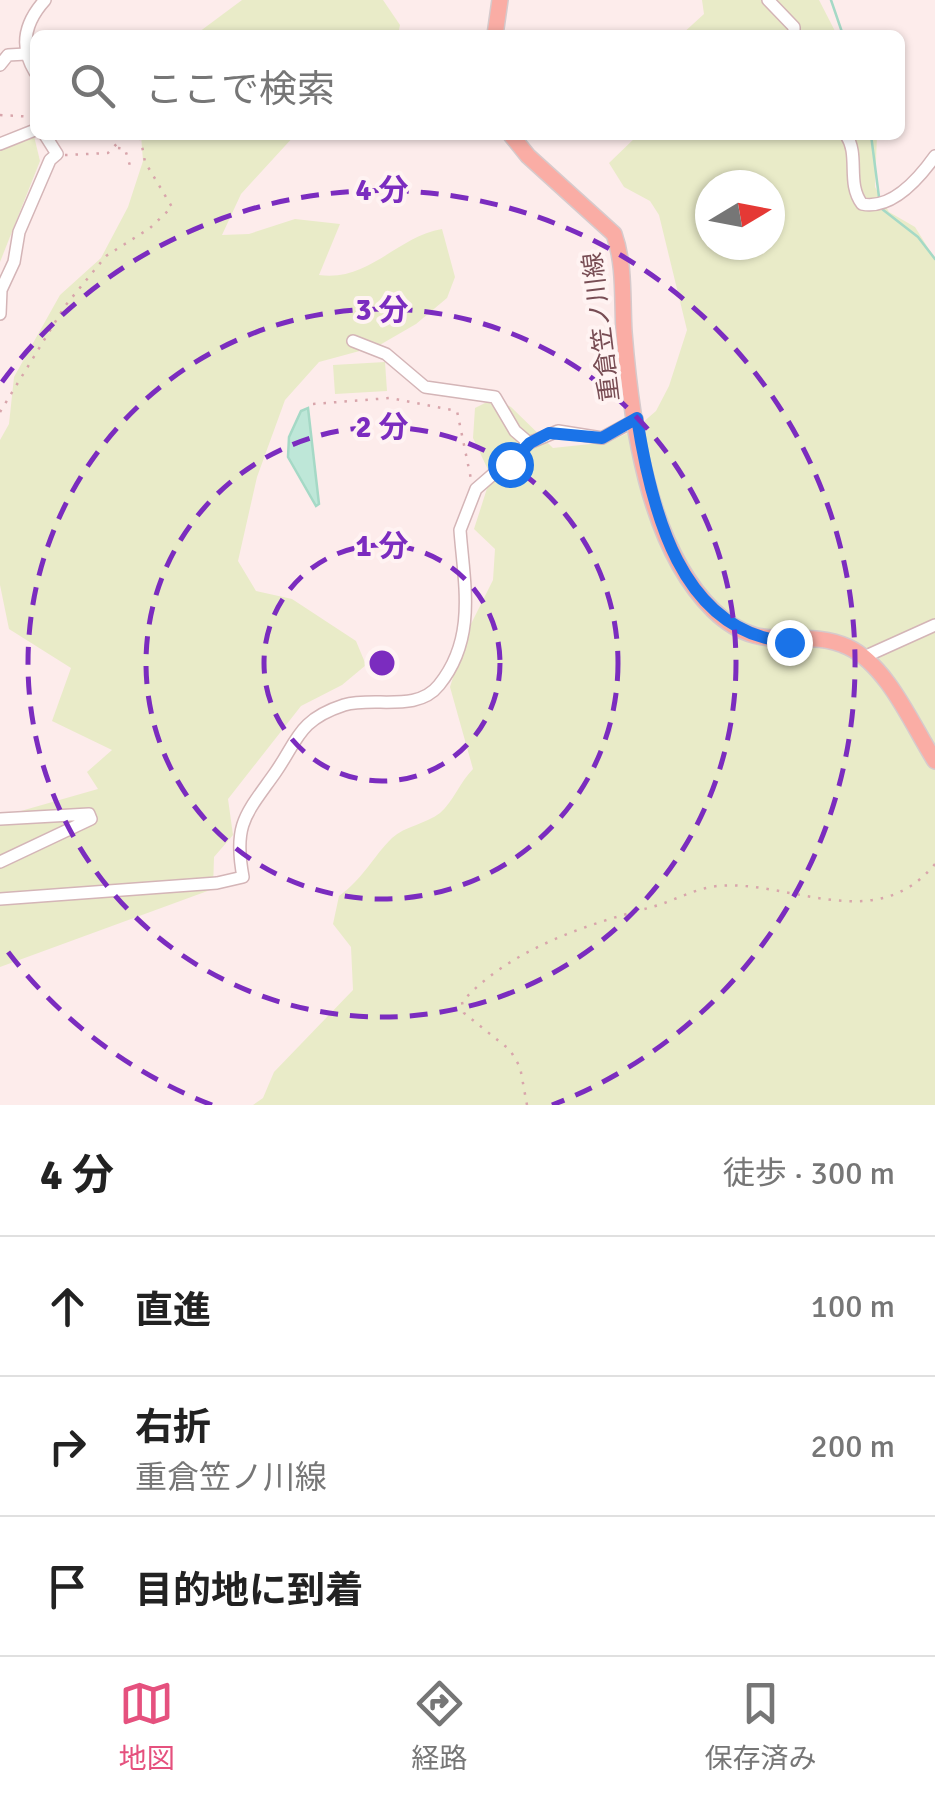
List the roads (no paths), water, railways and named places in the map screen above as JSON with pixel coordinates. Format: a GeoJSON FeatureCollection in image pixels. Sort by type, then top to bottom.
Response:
{"type":"FeatureCollection","features":[{"type":"Feature","properties":{"kind":"main road"},"geometry":{"type":"LineString","coordinates":[[495,30],[500,0]]}},
{"type":"Feature","properties":{"kind":"main road","name":"重倉笠ノ川線"},"geometry":{"type":"LineString","coordinates":[[515,140],[614,234],[637,418],[656,511],[680,562],[716,613],[766,640],[830,642],[864,657]]}},
{"type":"Feature","properties":{"kind":"main road"},"geometry":{"type":"LineString","coordinates":[[864,657],[935,761]]}},
{"type":"Feature","properties":{"kind":"street"},"geometry":{"type":"LineString","coordinates":[[30,62],[26,54],[28,23],[44,0]]}},
{"type":"Feature","properties":{"kind":"street"},"geometry":{"type":"LineString","coordinates":[[768,0],[794,30]]}},
{"type":"Feature","properties":{"kind":"street"},"geometry":{"type":"LineString","coordinates":[[0,65],[8,55],[26,54]]}},
{"type":"Feature","properties":{"kind":"street"},"geometry":{"type":"LineString","coordinates":[[0,144],[30,132]]}},
{"type":"Feature","properties":{"kind":"street"},"geometry":{"type":"LineString","coordinates":[[0,314],[2,283],[14,262],[19,232],[50,160],[57,154],[47,140]]}},
{"type":"Feature","properties":{"kind":"street"},"geometry":{"type":"LineString","coordinates":[[850,140],[856,195],[872,206],[888,201],[920,177],[935,156]]}},
{"type":"Feature","properties":{"kind":"street"},"geometry":{"type":"LineString","coordinates":[[352,341],[386,354],[425,387],[439,393],[495,396],[516,431],[530,443]]}},
{"type":"Feature","properties":{"kind":"street"},"geometry":{"type":"LineString","coordinates":[[0,899],[216,883],[243,877],[238,837],[243,818],[293,737],[346,704],[412,700],[428,696],[440,684],[467,616],[460,530],[476,489],[530,443],[558,431],[602,438],[637,418]]}},
{"type":"Feature","properties":{"kind":"street"},"geometry":{"type":"LineString","coordinates":[[864,657],[935,625]]}},
{"type":"Feature","properties":{"kind":"street"},"geometry":{"type":"LineString","coordinates":[[0,819],[89,814],[91,819],[0,862]]}},
{"type":"Feature","properties":{"kind":"waterway"},"geometry":{"type":"LineString","coordinates":[[831,0],[841,30]]}},
{"type":"Feature","properties":{"kind":"waterway"},"geometry":{"type":"LineString","coordinates":[[872,140],[879,197]]}},
{"type":"Feature","properties":{"kind":"waterway"},"geometry":{"type":"LineString","coordinates":[[882,209],[918,237],[935,259]]}}]}
